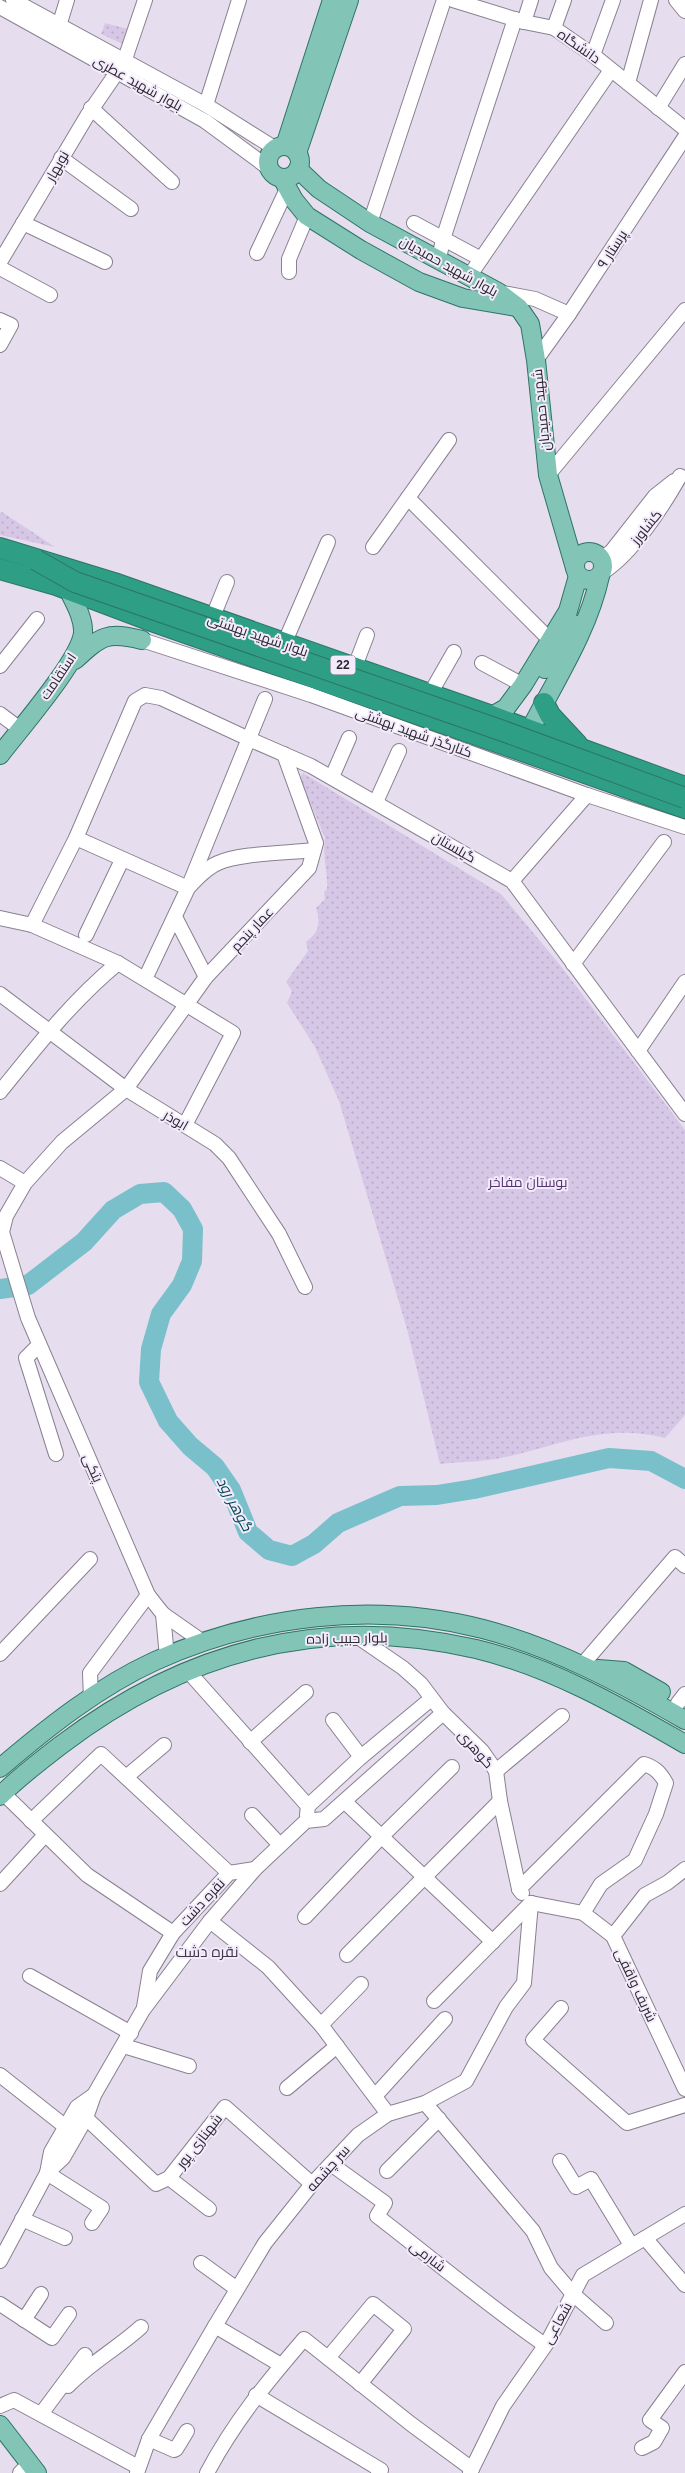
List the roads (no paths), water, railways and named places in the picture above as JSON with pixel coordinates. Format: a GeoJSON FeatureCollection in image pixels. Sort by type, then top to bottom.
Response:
{"type":"FeatureCollection","features":[{"type":"Feature","properties":{"kind":"highway","name":"بلوار شهید بهشتی"},"geometry":{"type":"LineString","coordinates":[[0,548],[114,583],[291,647],[492,716],[685,787]]}},
{"type":"Feature","properties":{"kind":"highway"},"geometry":{"type":"LineString","coordinates":[[36,560],[75,582],[503,731],[685,798]]}},
{"type":"Feature","properties":{"kind":"highway","name":"بلوار شهید بهشتی"},"geometry":{"type":"LineString","coordinates":[[0,570],[68,589],[189,633],[271,671],[293,669],[685,808]]}},
{"type":"Feature","properties":{"kind":"highway"},"geometry":{"type":"LineString","coordinates":[[291,647],[307,654],[310,659],[310,664],[303,670],[293,669]]}},
{"type":"Feature","properties":{"kind":"highway"},"geometry":{"type":"LineString","coordinates":[[324,680],[316,671],[317,667],[321,663],[331,661]]}},
{"type":"Feature","properties":{"kind":"highway"},"geometry":{"type":"LineString","coordinates":[[544,703],[550,715],[584,750]]}},
{"type":"Feature","properties":{"kind":"highway"},"geometry":{"type":"LineString","coordinates":[[522,750],[530,730]]}},
{"type":"Feature","properties":{"kind":"main road"},"geometry":{"type":"LineString","coordinates":[[332,0],[289,154],[292,176],[280,178],[270,156],[289,154],[304,138],[349,0]]}},
{"type":"Feature","properties":{"kind":"main road","name":"بلوار شهید حمیدیان"},"geometry":{"type":"LineString","coordinates":[[289,154],[319,189],[370,223],[470,275],[498,292],[519,308]]}},
{"type":"Feature","properties":{"kind":"main road","name":"بلوار شهید حمیدیان"},"geometry":{"type":"LineString","coordinates":[[280,178],[294,200],[308,216],[361,250],[419,282],[463,298],[519,308]]}},
{"type":"Feature","properties":{"kind":"main road","name":"شهید حمیدیان"},"geometry":{"type":"LineString","coordinates":[[519,308],[530,324],[536,360],[548,475],[559,515],[591,569]]}},
{"type":"Feature","properties":{"kind":"main road"},"geometry":{"type":"LineString","coordinates":[[492,716],[509,704],[523,685],[591,569]]}},
{"type":"Feature","properties":{"kind":"main road"},"geometry":{"type":"LineString","coordinates":[[530,730],[586,623],[594,602],[591,569]]}},
{"type":"Feature","properties":{"kind":"main road"},"geometry":{"type":"LineString","coordinates":[[509,704],[522,704],[525,701],[578,615],[591,569]]}},
{"type":"Feature","properties":{"kind":"main road","name":"استقامت"},"geometry":{"type":"LineString","coordinates":[[0,755],[68,667],[83,633],[78,610],[68,589]]}},
{"type":"Feature","properties":{"kind":"main road"},"geometry":{"type":"LineString","coordinates":[[68,667],[97,640],[110,634],[121,634],[142,640]]}},
{"type":"Feature","properties":{"kind":"main road","name":"بلوار حبیب زاده"},"geometry":{"type":"LineString","coordinates":[[0,1768],[91,1698],[167,1656],[203,1642],[254,1627],[306,1617],[355,1615],[425,1619],[482,1629],[587,1667],[685,1720]]}},
{"type":"Feature","properties":{"kind":"main road","name":"بلوار حبیب زاده"},"geometry":{"type":"LineString","coordinates":[[1,1795],[77,1733],[118,1705],[163,1680],[187,1670],[259,1647],[309,1638],[354,1635],[422,1639],[477,1649],[583,1688],[685,1744]]}},
{"type":"Feature","properties":{"kind":"main road"},"geometry":{"type":"LineString","coordinates":[[587,1667],[624,1671],[683,1701]]}},
{"type":"Feature","properties":{"kind":"main road"},"geometry":{"type":"LineString","coordinates":[[583,1688],[632,1723],[685,1755]]}},
{"type":"Feature","properties":{"kind":"main road"},"geometry":{"type":"LineString","coordinates":[[0,2425],[28,2470]]}},
{"type":"Feature","properties":{"kind":"street","name":"بلوار شهید عطری"},"geometry":{"type":"LineString","coordinates":[[13,0],[59,26],[205,121],[242,146],[280,178]]}},
{"type":"Feature","properties":{"kind":"street"},"geometry":{"type":"LineString","coordinates":[[59,26],[67,0]]}},
{"type":"Feature","properties":{"kind":"street","name":"نوبهار"},"geometry":{"type":"LineString","coordinates":[[0,262],[91,108],[121,67],[145,0]]}},
{"type":"Feature","properties":{"kind":"street"},"geometry":{"type":"LineString","coordinates":[[206,106],[239,0]]}},
{"type":"Feature","properties":{"kind":"street"},"geometry":{"type":"LineString","coordinates":[[370,223],[444,0]]}},
{"type":"Feature","properties":{"kind":"street","name":"دانشگاه"},"geometry":{"type":"LineString","coordinates":[[453,0],[475,3],[520,20],[554,28],[593,55],[685,129]]}},
{"type":"Feature","properties":{"kind":"street"},"geometry":{"type":"LineString","coordinates":[[439,259],[444,239],[520,20],[531,0]]}},
{"type":"Feature","properties":{"kind":"street"},"geometry":{"type":"LineString","coordinates":[[554,28],[564,0]]}},
{"type":"Feature","properties":{"kind":"street"},"geometry":{"type":"LineString","coordinates":[[593,55],[613,0]]}},
{"type":"Feature","properties":{"kind":"street"},"geometry":{"type":"LineString","coordinates":[[628,83],[651,0]]}},
{"type":"Feature","properties":{"kind":"street"},"geometry":{"type":"LineString","coordinates":[[676,0],[685,11]]}},
{"type":"Feature","properties":{"kind":"street","name":"بلوار شهید عطری"},"geometry":{"type":"LineString","coordinates":[[0,7],[121,67],[206,106],[289,154]]}},
{"type":"Feature","properties":{"kind":"street"},"geometry":{"type":"LineString","coordinates":[[658,108],[684,68]]}},
{"type":"Feature","properties":{"kind":"street"},"geometry":{"type":"LineString","coordinates":[[470,275],[611,70]]}},
{"type":"Feature","properties":{"kind":"street"},"geometry":{"type":"LineString","coordinates":[[91,108],[172,182]]}},
{"type":"Feature","properties":{"kind":"street","name":"پرستار ۹"},"geometry":{"type":"LineString","coordinates":[[536,360],[569,314],[685,137]]}},
{"type":"Feature","properties":{"kind":"street"},"geometry":{"type":"LineString","coordinates":[[62,158],[131,209]]}},
{"type":"Feature","properties":{"kind":"street"},"geometry":{"type":"LineString","coordinates":[[257,253],[280,178]]}},
{"type":"Feature","properties":{"kind":"street"},"geometry":{"type":"LineString","coordinates":[[289,272],[290,259],[308,216]]}},
{"type":"Feature","properties":{"kind":"street"},"geometry":{"type":"LineString","coordinates":[[24,223],[105,262]]}},
{"type":"Feature","properties":{"kind":"street"},"geometry":{"type":"LineString","coordinates":[[414,223],[481,259]]}},
{"type":"Feature","properties":{"kind":"street"},"geometry":{"type":"LineString","coordinates":[[0,268],[50,295]]}},
{"type":"Feature","properties":{"kind":"street"},"geometry":{"type":"LineString","coordinates":[[498,292],[529,297],[569,314]]}},
{"type":"Feature","properties":{"kind":"street"},"geometry":{"type":"LineString","coordinates":[[548,475],[685,310]]}},
{"type":"Feature","properties":{"kind":"street"},"geometry":{"type":"LineString","coordinates":[[0,345],[5,322]]}},
{"type":"Feature","properties":{"kind":"street"},"geometry":{"type":"LineString","coordinates":[[373,547],[449,440]]}},
{"type":"Feature","properties":{"kind":"street","name":"کشاورز"},"geometry":{"type":"LineString","coordinates":[[591,569],[622,556],[664,505],[682,472]]}},
{"type":"Feature","properties":{"kind":"street"},"geometry":{"type":"LineString","coordinates":[[408,498],[549,639]]}},
{"type":"Feature","properties":{"kind":"street"},"geometry":{"type":"LineString","coordinates":[[291,647],[328,542]]}},
{"type":"Feature","properties":{"kind":"street"},"geometry":{"type":"LineString","coordinates":[[212,618],[226,582]]}},
{"type":"Feature","properties":{"kind":"street"},"geometry":{"type":"LineString","coordinates":[[0,666],[37,619]]}},
{"type":"Feature","properties":{"kind":"street"},"geometry":{"type":"LineString","coordinates":[[142,640],[189,633]]}},
{"type":"Feature","properties":{"kind":"street"},"geometry":{"type":"LineString","coordinates":[[354,669],[367,635]]}},
{"type":"Feature","properties":{"kind":"street","name":"کنارگذر شهید بهشتی"},"geometry":{"type":"LineString","coordinates":[[142,640],[271,671],[587,795],[685,827]]}},
{"type":"Feature","properties":{"kind":"street"},"geometry":{"type":"LineString","coordinates":[[430,694],[454,652]]}},
{"type":"Feature","properties":{"kind":"street"},"geometry":{"type":"LineString","coordinates":[[482,663],[523,685]]}},
{"type":"Feature","properties":{"kind":"street","name":"گیلستان"},"geometry":{"type":"LineString","coordinates":[[76,838],[135,701],[145,695],[161,698],[248,740],[284,754],[332,777],[512,881],[685,1114]]}},
{"type":"Feature","properties":{"kind":"street"},"geometry":{"type":"LineString","coordinates":[[145,979],[188,888],[265,699]]}},
{"type":"Feature","properties":{"kind":"street"},"geometry":{"type":"LineString","coordinates":[[0,714],[20,729]]}},
{"type":"Feature","properties":{"kind":"street"},"geometry":{"type":"LineString","coordinates":[[332,777],[349,738]]}},
{"type":"Feature","properties":{"kind":"street"},"geometry":{"type":"LineString","coordinates":[[376,802],[399,752]]}},
{"type":"Feature","properties":{"kind":"street"},"geometry":{"type":"LineString","coordinates":[[188,888],[218,863],[241,857],[314,850],[316,844],[284,754]]}},
{"type":"Feature","properties":{"kind":"street"},"geometry":{"type":"LineString","coordinates":[[512,881],[587,795]]}},
{"type":"Feature","properties":{"kind":"street"},"geometry":{"type":"LineString","coordinates":[[32,925],[76,838],[188,888]]}},
{"type":"Feature","properties":{"kind":"street"},"geometry":{"type":"LineString","coordinates":[[573,964],[664,842]]}},
{"type":"Feature","properties":{"kind":"street","name":"عمار پنجم"},"geometry":{"type":"LineString","coordinates":[[25,1184],[62,1142],[126,1089],[206,977],[309,868],[314,850]]}},
{"type":"Feature","properties":{"kind":"street"},"geometry":{"type":"LineString","coordinates":[[86,935],[122,860]]}},
{"type":"Feature","properties":{"kind":"street"},"geometry":{"type":"LineString","coordinates":[[175,917],[206,977]]}},
{"type":"Feature","properties":{"kind":"street"},"geometry":{"type":"LineString","coordinates":[[2,923],[32,925],[118,963],[233,1034],[185,1125]]}},
{"type":"Feature","properties":{"kind":"street"},"geometry":{"type":"LineString","coordinates":[[0,1092],[49,1031],[89,987],[118,963]]}},
{"type":"Feature","properties":{"kind":"street"},"geometry":{"type":"LineString","coordinates":[[638,1051],[685,982]]}},
{"type":"Feature","properties":{"kind":"street","name":"ابوذر"},"geometry":{"type":"LineString","coordinates":[[0,994],[126,1089],[214,1144],[229,1158],[279,1234],[305,1287]]}},
{"type":"Feature","properties":{"kind":"street"},"geometry":{"type":"LineString","coordinates":[[0,1168],[25,1184]]}},
{"type":"Feature","properties":{"kind":"street","name":"پتکی"},"geometry":{"type":"LineString","coordinates":[[25,1184],[6,1216],[2,1232],[28,1318],[148,1595],[164,1614],[203,1642]]}},
{"type":"Feature","properties":{"kind":"street"},"geometry":{"type":"LineString","coordinates":[[39,1345],[26,1358],[56,1454]]}},
{"type":"Feature","properties":{"kind":"street"},"geometry":{"type":"LineString","coordinates":[[587,1667],[675,1556],[685,1566]]}},
{"type":"Feature","properties":{"kind":"street"},"geometry":{"type":"LineString","coordinates":[[0,1654],[90,1559]]}},
{"type":"Feature","properties":{"kind":"street"},"geometry":{"type":"LineString","coordinates":[[91,1698],[90,1673],[148,1595]]}},
{"type":"Feature","properties":{"kind":"street"},"geometry":{"type":"LineString","coordinates":[[164,1614],[167,1656]]}},
{"type":"Feature","properties":{"kind":"street","name":"گوهری"},"geometry":{"type":"LineString","coordinates":[[354,1635],[403,1668],[421,1684],[443,1713],[482,1752],[496,1771],[500,1802],[519,1888],[531,1903]]}},
{"type":"Feature","properties":{"kind":"street"},"geometry":{"type":"LineString","coordinates":[[187,1670],[308,1806]]}},
{"type":"Feature","properties":{"kind":"street"},"geometry":{"type":"LineString","coordinates":[[250,1742],[306,1692]]}},
{"type":"Feature","properties":{"kind":"street"},"geometry":{"type":"LineString","coordinates":[[306,1821],[308,1806],[361,1757],[431,1699]]}},
{"type":"Feature","properties":{"kind":"street"},"geometry":{"type":"LineString","coordinates":[[416,1712],[425,1714],[429,1720],[429,1726]]}},
{"type":"Feature","properties":{"kind":"street","name":"نقره دشت"},"geometry":{"type":"LineString","coordinates":[[71,2131],[86,2118],[94,2095],[124,2046],[143,2010],[210,1921],[255,1869],[306,1821],[324,1819],[345,1802],[443,1713]]}},
{"type":"Feature","properties":{"kind":"street"},"geometry":{"type":"LineString","coordinates":[[496,1771],[562,1716]]}},
{"type":"Feature","properties":{"kind":"street"},"geometry":{"type":"LineString","coordinates":[[333,1720],[361,1757]]}},
{"type":"Feature","properties":{"kind":"street"},"geometry":{"type":"LineString","coordinates":[[126,1777],[164,1745]]}},
{"type":"Feature","properties":{"kind":"street"},"geometry":{"type":"LineString","coordinates":[[31,1821],[101,1754],[229,1873]]}},
{"type":"Feature","properties":{"kind":"street"},"geometry":{"type":"LineString","coordinates":[[519,1888],[644,1764],[657,1770],[666,1783],[656,1814],[635,1860],[601,1884],[583,1913]]}},
{"type":"Feature","properties":{"kind":"street"},"geometry":{"type":"LineString","coordinates":[[304,1917],[452,1767]]}},
{"type":"Feature","properties":{"kind":"street"},"geometry":{"type":"LineString","coordinates":[[1,1795],[87,1875],[173,1933]]}},
{"type":"Feature","properties":{"kind":"street"},"geometry":{"type":"LineString","coordinates":[[345,1802],[493,1942]]}},
{"type":"Feature","properties":{"kind":"street"},"geometry":{"type":"LineString","coordinates":[[347,1955],[500,1802]]}},
{"type":"Feature","properties":{"kind":"street"},"geometry":{"type":"LineString","coordinates":[[252,1815],[280,1845]]}},
{"type":"Feature","properties":{"kind":"street"},"geometry":{"type":"LineString","coordinates":[[0,1884],[45,1835]]}},
{"type":"Feature","properties":{"kind":"street","name":"نقره دشت"},"geometry":{"type":"LineString","coordinates":[[143,2010],[150,1971],[173,1933],[229,1873],[255,1869]]}},
{"type":"Feature","properties":{"kind":"street"},"geometry":{"type":"LineString","coordinates":[[613,1936],[645,1895],[667,1884],[685,1869]]}},
{"type":"Feature","properties":{"kind":"street"},"geometry":{"type":"LineString","coordinates":[[434,2001],[531,1903]]}},
{"type":"Feature","properties":{"kind":"street","name":"شریف واقفی"},"geometry":{"type":"LineString","coordinates":[[531,1903],[583,1913],[613,1936],[685,2089]]}},
{"type":"Feature","properties":{"kind":"street","name":"سر چشمه"},"geometry":{"type":"LineString","coordinates":[[137,2470],[149,2439],[237,2289],[265,2244],[312,2184],[358,2135],[388,2114],[425,2103],[466,2081],[487,2046],[506,2007],[524,1983],[531,1903]]}},
{"type":"Feature","properties":{"kind":"street"},"geometry":{"type":"LineString","coordinates":[[210,1921],[268,1967],[321,2024],[388,2114]]}},
{"type":"Feature","properties":{"kind":"street"},"geometry":{"type":"LineString","coordinates":[[30,1976],[131,2033]]}},
{"type":"Feature","properties":{"kind":"street"},"geometry":{"type":"LineString","coordinates":[[321,2024],[361,1984]]}},
{"type":"Feature","properties":{"kind":"street"},"geometry":{"type":"LineString","coordinates":[[561,2008],[533,2040],[627,2123],[685,2105]]}},
{"type":"Feature","properties":{"kind":"street"},"geometry":{"type":"LineString","coordinates":[[375,2096],[445,2019]]}},
{"type":"Feature","properties":{"kind":"street"},"geometry":{"type":"LineString","coordinates":[[124,2046],[189,2066]]}},
{"type":"Feature","properties":{"kind":"street"},"geometry":{"type":"LineString","coordinates":[[287,2088],[337,2046]]}},
{"type":"Feature","properties":{"kind":"street"},"geometry":{"type":"LineString","coordinates":[[0,2075],[71,2131]]}},
{"type":"Feature","properties":{"kind":"street","name":"نقره دشت"},"geometry":{"type":"LineString","coordinates":[[0,2261],[47,2173],[62,2158],[77,2107],[94,2095]]}},
{"type":"Feature","properties":{"kind":"street"},"geometry":{"type":"LineString","coordinates":[[425,2103],[533,2232],[551,2268],[573,2294],[606,2323]]}},
{"type":"Feature","properties":{"kind":"street","name":"شهنازی پور"},"geometry":{"type":"LineString","coordinates":[[86,2118],[156,2184],[169,2178],[225,2108],[312,2184]]}},
{"type":"Feature","properties":{"kind":"street"},"geometry":{"type":"LineString","coordinates":[[387,2171],[439,2120]]}},
{"type":"Feature","properties":{"kind":"street"},"geometry":{"type":"LineString","coordinates":[[560,2161],[576,2187],[591,2179],[631,2245]]}},
{"type":"Feature","properties":{"kind":"street","name":"شارمی"},"geometry":{"type":"LineString","coordinates":[[331,2164],[385,2202],[377,2216],[458,2278],[499,2314],[545,2345]]}},
{"type":"Feature","properties":{"kind":"street"},"geometry":{"type":"LineString","coordinates":[[47,2173],[102,2208],[92,2223]]}},
{"type":"Feature","properties":{"kind":"street"},"geometry":{"type":"LineString","coordinates":[[169,2178],[210,2209]]}},
{"type":"Feature","properties":{"kind":"street","name":"شعاعی"},"geometry":{"type":"LineString","coordinates":[[471,2471],[503,2406],[545,2345],[583,2275],[685,2214]]}},
{"type":"Feature","properties":{"kind":"street"},"geometry":{"type":"LineString","coordinates":[[22,2219],[65,2238]]}},
{"type":"Feature","properties":{"kind":"street"},"geometry":{"type":"LineString","coordinates":[[645,2238],[685,2285]]}},
{"type":"Feature","properties":{"kind":"street"},"geometry":{"type":"LineString","coordinates":[[201,2263],[237,2289]]}},
{"type":"Feature","properties":{"kind":"street"},"geometry":{"type":"LineString","coordinates":[[24,2320],[41,2294]]}},
{"type":"Feature","properties":{"kind":"street"},"geometry":{"type":"LineString","coordinates":[[0,2304],[52,2338],[69,2314]]}},
{"type":"Feature","properties":{"kind":"street"},"geometry":{"type":"LineString","coordinates":[[328,2358],[373,2304],[404,2329],[360,2384]]}},
{"type":"Feature","properties":{"kind":"street"},"geometry":{"type":"LineString","coordinates":[[215,2326],[281,2365]]}},
{"type":"Feature","properties":{"kind":"street"},"geometry":{"type":"LineString","coordinates":[[63,2385],[68,2386],[86,2368],[121,2345],[141,2327]]}},
{"type":"Feature","properties":{"kind":"street"},"geometry":{"type":"LineString","coordinates":[[207,2473],[223,2443],[256,2395],[304,2338],[471,2471]]}},
{"type":"Feature","properties":{"kind":"street"},"geometry":{"type":"LineString","coordinates":[[41,2414],[86,2354]]}},
{"type":"Feature","properties":{"kind":"street"},"geometry":{"type":"LineString","coordinates":[[642,2448],[654,2442],[662,2428],[650,2420],[685,2372]]}},
{"type":"Feature","properties":{"kind":"street"},"geometry":{"type":"LineString","coordinates":[[256,2395],[381,2470],[378,2473]]}},
{"type":"Feature","properties":{"kind":"street"},"geometry":{"type":"LineString","coordinates":[[0,2406],[14,2400],[137,2470]]}},
{"type":"Feature","properties":{"kind":"street"},"geometry":{"type":"LineString","coordinates":[[149,2439],[174,2450],[187,2431]]}},
{"type":"Feature","properties":{"kind":"waterway","name":"گوهر رود"},"geometry":{"type":"LineString","coordinates":[[0,1289],[28,1285],[84,1242],[113,1210],[140,1194],[164,1192],[182,1209],[193,1229],[192,1261],[182,1285],[161,1314],[151,1349],[149,1382],[168,1421],[190,1446],[215,1467],[231,1490],[248,1532],[269,1550],[292,1556],[314,1544],[338,1523],[400,1496],[437,1495],[474,1489],[609,1458],[651,1461],[685,1479]]}},
{"type":"Feature","properties":{"kind":"district","name":"نقره دشت"},"geometry":{"type":"Point","coordinates":[207,1951]}},
{"type":"Feature","properties":{"kind":"park label","name":"بوستان مفاخر"},"geometry":{"type":"Point","coordinates":[528,1182]}}]}
